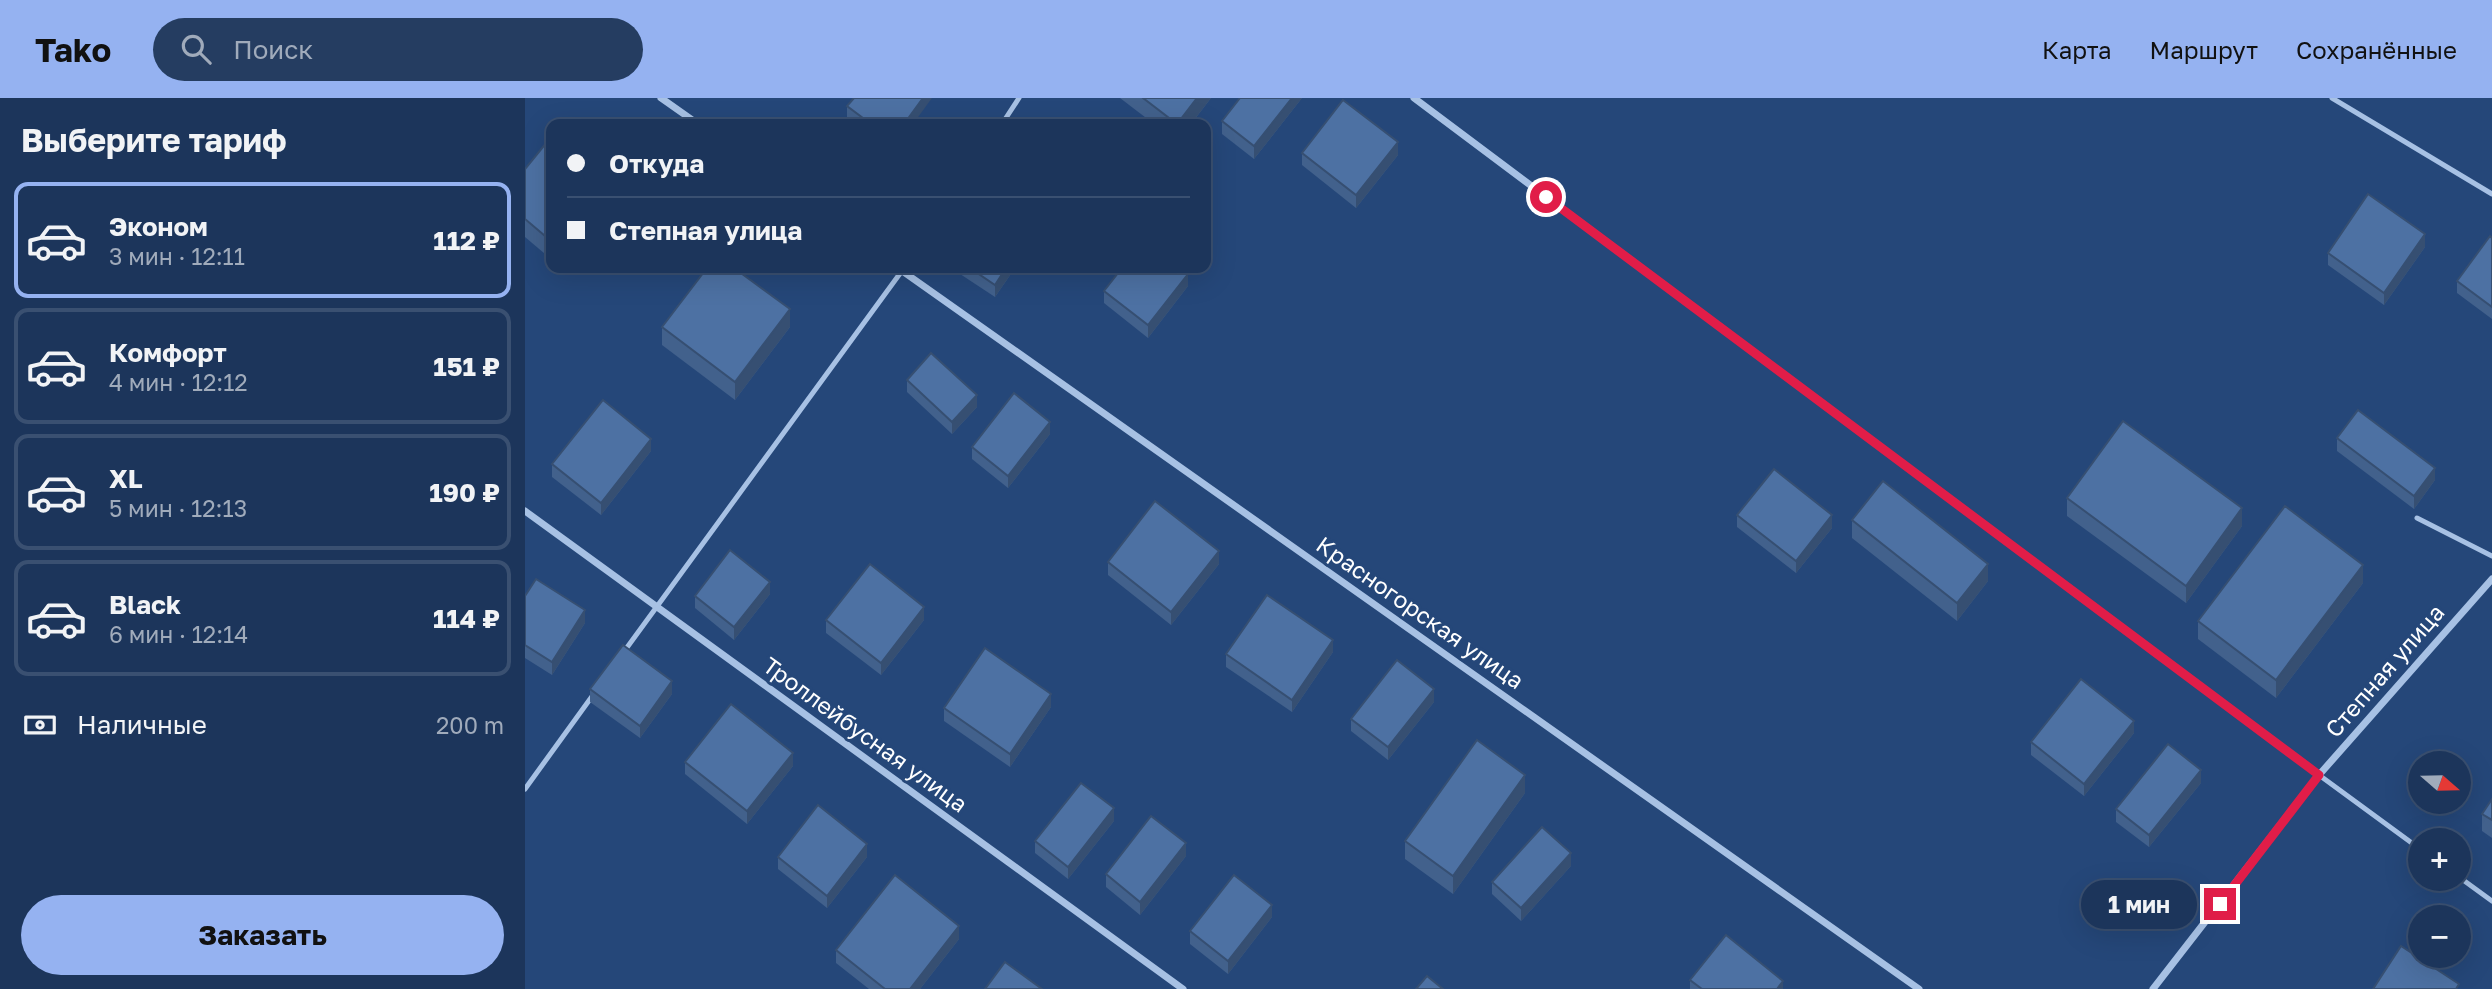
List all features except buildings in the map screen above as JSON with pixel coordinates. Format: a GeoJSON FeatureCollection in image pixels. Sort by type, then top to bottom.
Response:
{"type":"FeatureCollection","features":[{"type":"Feature","properties":{"kind":"street"},"geometry":{"type":"LineString","coordinates":[[661,98],[691,119]]}},
{"type":"Feature","properties":{"kind":"street"},"geometry":{"type":"LineString","coordinates":[[1414,98],[2319,775]]}},
{"type":"Feature","properties":{"kind":"street","name":"Красногорская улица"},"geometry":{"type":"LineString","coordinates":[[907,273],[1919,989]]}},
{"type":"Feature","properties":{"kind":"street","name":"Троллейбусная улица"},"geometry":{"type":"LineString","coordinates":[[525,511],[1183,989]]}},
{"type":"Feature","properties":{"kind":"street","name":"Степная улица"},"geometry":{"type":"LineString","coordinates":[[2153,989],[2319,775],[2492,579]]}},
{"type":"Feature","properties":{"kind":"lane"},"geometry":{"type":"LineString","coordinates":[[1005,119],[1020,98]]}},
{"type":"Feature","properties":{"kind":"lane"},"geometry":{"type":"LineString","coordinates":[[2332,98],[2492,194]]}},
{"type":"Feature","properties":{"kind":"lane"},"geometry":{"type":"LineString","coordinates":[[618,661],[898,273]]}},
{"type":"Feature","properties":{"kind":"lane"},"geometry":{"type":"LineString","coordinates":[[2417,518],[2492,556]]}},
{"type":"Feature","properties":{"kind":"lane"},"geometry":{"type":"LineString","coordinates":[[525,789],[594,693]]}},
{"type":"Feature","properties":{"kind":"lane"},"geometry":{"type":"LineString","coordinates":[[2319,775],[2408,840]]}},
{"type":"Feature","properties":{"kind":"lane"},"geometry":{"type":"LineString","coordinates":[[2471,886],[2492,901]]}},
{"type":"Feature","properties":{"kind":"route"},"geometry":{"type":"LineString","coordinates":[[1546,197],[2319,775],[2220,904]]}}]}
